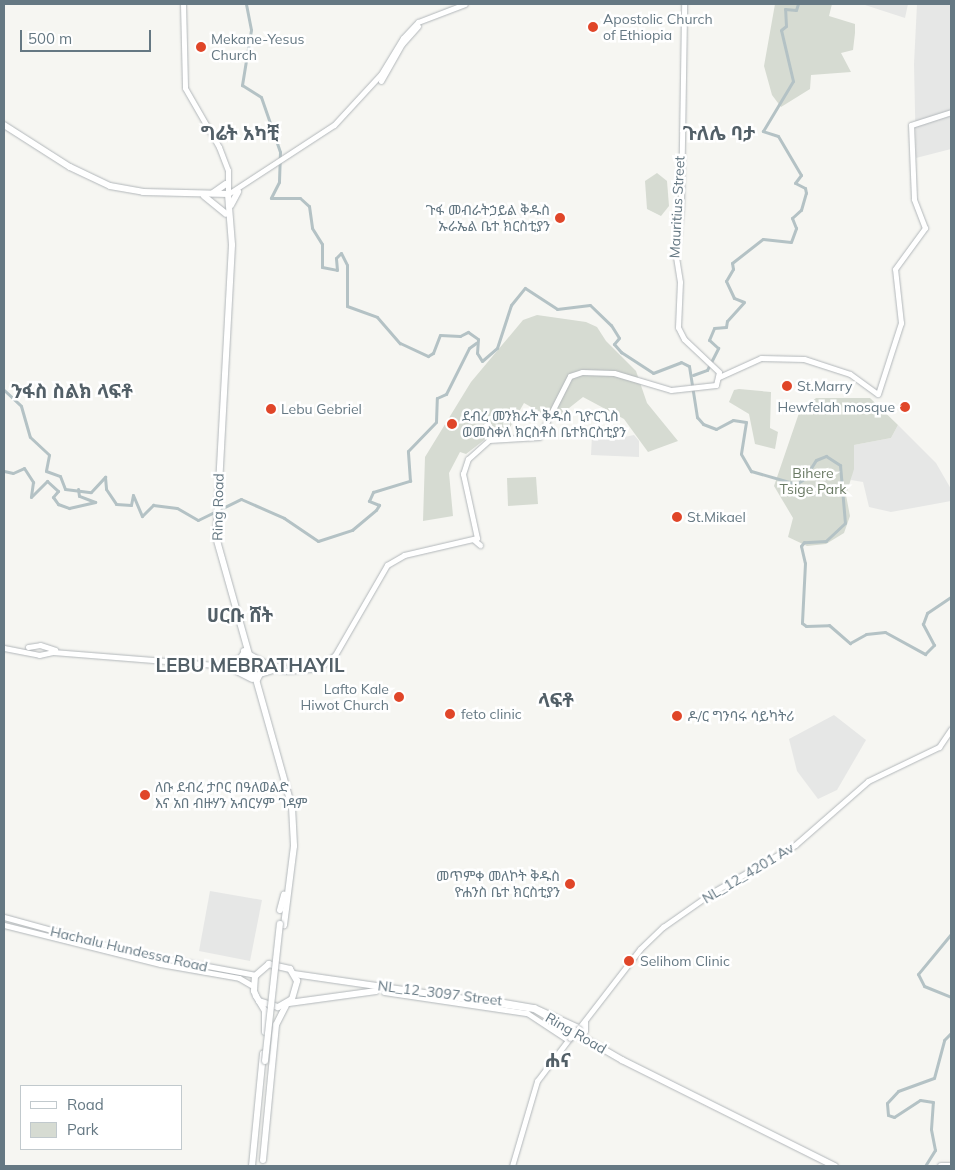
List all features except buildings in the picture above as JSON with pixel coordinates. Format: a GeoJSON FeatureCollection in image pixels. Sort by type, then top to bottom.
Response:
{"type":"FeatureCollection","features":[{"type":"Feature","properties":{"kind":"highway"},"geometry":{"type":"LineString","coordinates":[[4,127],[76,171],[110,186],[143,192],[225,196]]}},
{"type":"Feature","properties":{"kind":"highway"},"geometry":{"type":"LineString","coordinates":[[204,195],[217,192],[227,183]]}},
{"type":"Feature","properties":{"kind":"highway"},"geometry":{"type":"LineString","coordinates":[[204,195],[228,212],[239,190]]}},
{"type":"Feature","properties":{"kind":"highway","name":"Ring Road"},"geometry":{"type":"LineString","coordinates":[[225,196],[228,212],[228,242],[214,521],[219,557],[292,807],[294,846],[282,924],[267,1061]]}},
{"type":"Feature","properties":{"kind":"highway"},"geometry":{"type":"LineString","coordinates":[[227,664],[240,659],[246,653],[257,662],[271,667]]}},
{"type":"Feature","properties":{"kind":"highway"},"geometry":{"type":"LineString","coordinates":[[227,664],[245,672],[255,681],[260,674],[271,667]]}},
{"type":"Feature","properties":{"kind":"highway"},"geometry":{"type":"LineString","coordinates":[[280,910],[286,895]]}},
{"type":"Feature","properties":{"kind":"highway"},"geometry":{"type":"LineString","coordinates":[[286,895],[288,911]]}},
{"type":"Feature","properties":{"kind":"highway"},"geometry":{"type":"LineString","coordinates":[[252,1166],[266,1020],[253,986],[256,974],[273,964],[285,966],[294,974],[297,991],[276,1025],[262,1163]]}},
{"type":"Feature","properties":{"kind":"highway","name":"Ring Road"},"geometry":{"type":"LineString","coordinates":[[294,974],[534,1009],[630,1063],[836,1166]]}},
{"type":"Feature","properties":{"kind":"highway","name":"Ring Road"},"geometry":{"type":"LineString","coordinates":[[288,1003],[361,990],[534,1012],[615,1059],[830,1166]]}},
{"type":"Feature","properties":{"kind":"highway"},"geometry":{"type":"LineString","coordinates":[[259,1001],[272,1007],[288,1003]]}},
{"type":"Feature","properties":{"kind":"highway"},"geometry":{"type":"LineString","coordinates":[[256,1132],[267,1061]]}},
{"type":"Feature","properties":{"kind":"highway"},"geometry":{"type":"LineString","coordinates":[[262,1163],[267,1061]]}},
{"type":"Feature","properties":{"kind":"highway"},"geometry":{"type":"LineString","coordinates":[[942,1166],[951,1166]]}},
{"type":"Feature","properties":{"kind":"main road"},"geometry":{"type":"LineString","coordinates":[[182,4],[183,90],[217,148],[227,183],[225,196]]}},
{"type":"Feature","properties":{"kind":"main road"},"geometry":{"type":"LineString","coordinates":[[334,128],[381,74],[410,29],[433,13],[464,4]]}},
{"type":"Feature","properties":{"kind":"main road"},"geometry":{"type":"LineString","coordinates":[[225,196],[239,190],[334,128],[385,76],[416,28],[441,13],[471,4]]}},
{"type":"Feature","properties":{"kind":"main road","name":"Mauritius Street"},"geometry":{"type":"LineString","coordinates":[[683,4],[679,205],[674,256],[678,282],[677,322],[681,337],[712,366],[720,377]]}},
{"type":"Feature","properties":{"kind":"main road"},"geometry":{"type":"LineString","coordinates":[[480,545],[475,538],[463,472],[472,453],[485,441],[538,437],[566,381],[575,374],[614,373],[656,389],[688,390],[713,388],[720,377],[761,358],[804,359],[850,374],[878,394],[901,323],[895,269],[925,228],[914,199],[911,125],[951,112]]}},
{"type":"Feature","properties":{"kind":"main road"},"geometry":{"type":"LineString","coordinates":[[227,183],[239,190]]}},
{"type":"Feature","properties":{"kind":"main road"},"geometry":{"type":"LineString","coordinates":[[4,647],[307,669],[325,662],[334,654],[385,563],[398,555],[475,538]]}},
{"type":"Feature","properties":{"kind":"main road","name":"NL_12_4201 Av"},"geometry":{"type":"LineString","coordinates":[[585,1020],[640,949],[663,927],[714,892],[795,844],[868,780],[936,749],[951,734]]}},
{"type":"Feature","properties":{"kind":"main road","name":"Hachalu Hundessa Road"},"geometry":{"type":"LineString","coordinates":[[4,917],[43,932],[131,954],[256,974]]}},
{"type":"Feature","properties":{"kind":"main road"},"geometry":{"type":"LineString","coordinates":[[4,924],[43,932]]}},
{"type":"Feature","properties":{"kind":"main road"},"geometry":{"type":"LineString","coordinates":[[131,954],[239,978],[253,986]]}},
{"type":"Feature","properties":{"kind":"main road","name":"NL_12_3097 Street"},"geometry":{"type":"LineString","coordinates":[[316,978],[516,1003],[561,1017],[580,1028]]}},
{"type":"Feature","properties":{"kind":"main road"},"geometry":{"type":"LineString","coordinates":[[384,992],[518,1011],[539,1018],[562,1036],[570,1039]]}},
{"type":"Feature","properties":{"kind":"main road"},"geometry":{"type":"LineString","coordinates":[[532,1098],[547,1068],[585,1020]]}},
{"type":"Feature","properties":{"kind":"main road"},"geometry":{"type":"LineString","coordinates":[[580,1028],[585,1020]]}},
{"type":"Feature","properties":{"kind":"main road"},"geometry":{"type":"LineString","coordinates":[[562,1036],[563,1045]]}},
{"type":"Feature","properties":{"kind":"main road"},"geometry":{"type":"LineString","coordinates":[[513,1166],[532,1098],[543,1070],[570,1039]]}},
{"type":"Feature","properties":{"kind":"shaded area"},"geometry":{"type":"Polygon","coordinates":[[[862,4],[908,4],[905,18],[862,4]]]}},
{"type":"Feature","properties":{"kind":"shaded area"},"geometry":{"type":"Polygon","coordinates":[[[917,4],[951,4],[951,149],[916,158],[914,64],[917,4]]]}},
{"type":"Feature","properties":{"kind":"shaded area"},"geometry":{"type":"Polygon","coordinates":[[[898,425],[936,463],[951,489],[951,501],[891,512],[869,507],[863,482],[851,480],[854,445],[891,438],[898,425]]]}},
{"type":"Feature","properties":{"kind":"shaded area"},"geometry":{"type":"Polygon","coordinates":[[[609,426],[620,438],[634,435],[639,441],[639,457],[591,455],[592,435],[604,434],[609,426]]]}},
{"type":"Feature","properties":{"kind":"shaded area"},"geometry":{"type":"Polygon","coordinates":[[[834,715],[866,740],[837,790],[818,799],[797,771],[789,739],[834,715]]]}},
{"type":"Feature","properties":{"kind":"shaded area"},"geometry":{"type":"Polygon","coordinates":[[[210,891],[262,900],[250,961],[199,951],[210,891]]]}},
{"type":"Feature","properties":{"kind":"green space"},"geometry":{"type":"Polygon","coordinates":[[[775,4],[832,4],[829,16],[855,24],[853,50],[841,53],[851,72],[811,75],[810,89],[781,107],[772,95],[764,66],[775,4]]]}},
{"type":"Feature","properties":{"kind":"green space"},"geometry":{"type":"Polygon","coordinates":[[[657,173],[667,181],[669,206],[661,216],[647,209],[645,181],[657,173]]]}},
{"type":"Feature","properties":{"kind":"green space"},"geometry":{"type":"Polygon","coordinates":[[[537,315],[586,322],[597,327],[606,341],[636,371],[647,403],[678,441],[648,452],[624,419],[583,397],[554,420],[524,403],[505,436],[488,437],[466,454],[460,452],[449,473],[453,516],[423,521],[425,457],[471,382],[523,320],[537,315]]]}},
{"type":"Feature","properties":{"kind":"green space"},"geometry":{"type":"Polygon","coordinates":[[[734,390],[771,392],[770,428],[778,432],[775,449],[755,444],[749,414],[729,402],[734,390]]]}},
{"type":"Feature","properties":{"kind":"green space","name":"Bihere Tsige Park"},"geometry":{"type":"Polygon","coordinates":[[[816,398],[870,398],[898,425],[891,438],[854,445],[854,469],[846,495],[850,516],[844,533],[826,544],[807,546],[788,537],[793,518],[774,486],[799,413],[816,398]]]}},
{"type":"Feature","properties":{"kind":"green space"},"geometry":{"type":"Polygon","coordinates":[[[536,477],[538,504],[508,506],[507,478],[536,477]]]}},
{"type":"Feature","properties":{"kind":"waterway"},"geometry":{"type":"LineString","coordinates":[[246,4],[251,30],[242,85],[261,97],[280,152],[279,182],[271,198],[300,198],[309,206],[312,228],[322,244],[322,267],[337,270],[336,258],[341,253],[347,265],[347,306],[377,317],[400,343],[428,356],[433,353],[440,335],[460,336],[468,332],[478,339],[477,353],[482,361],[497,348],[511,305],[525,288],[557,309],[590,305],[611,325],[619,338],[614,344],[621,352],[653,373],[681,362],[689,366],[697,417],[703,424],[716,429],[733,420],[746,422],[741,454],[751,471],[796,484],[804,479],[816,460],[826,456],[840,465],[845,523],[826,541],[804,542],[801,546],[805,563],[802,623],[806,626],[829,625],[850,643],[866,634],[885,632],[925,654],[934,645],[923,624],[927,613],[951,597]]}},
{"type":"Feature","properties":{"kind":"waterway"},"geometry":{"type":"LineString","coordinates":[[693,375],[707,370],[718,348],[709,340],[714,328],[726,327],[727,321],[744,302],[734,298],[726,281],[733,269],[732,263],[763,239],[791,242],[796,228],[792,218],[801,210],[806,193],[805,188],[795,183],[801,175],[778,136],[763,131],[793,81],[781,30],[786,26],[785,9],[796,10],[798,4]]}},
{"type":"Feature","properties":{"kind":"waterway"},"geometry":{"type":"LineString","coordinates":[[4,390],[21,406],[30,437],[49,455],[46,471],[60,476],[65,489],[91,492],[105,477],[106,489],[116,504],[131,505],[133,495],[142,516],[153,505],[177,508],[198,520],[241,499],[284,518],[318,541],[352,530],[376,510],[379,505],[369,501],[373,492],[410,481],[408,451],[436,422],[437,398],[446,394],[469,348],[476,343]]}},
{"type":"Feature","properties":{"kind":"waterway"},"geometry":{"type":"LineString","coordinates":[[4,471],[13,473],[24,468],[33,482],[31,497],[47,481],[58,491],[53,497],[58,504],[69,508],[95,502],[79,496],[78,489]]}},
{"type":"Feature","properties":{"kind":"waterway"},"geometry":{"type":"LineString","coordinates":[[951,934],[918,974],[924,986],[951,997]]}},
{"type":"Feature","properties":{"kind":"waterway"},"geometry":{"type":"LineString","coordinates":[[925,1166],[935,1150],[931,1129],[933,1102],[920,1100],[894,1117],[888,1115],[887,1103],[898,1091],[934,1078],[944,1040],[951,1033]]}},
{"type":"Feature","properties":{"kind":"place","name":"Apostolic Church of Ethiopia"},"geometry":{"type":"Point","coordinates":[593,27]}},
{"type":"Feature","properties":{"kind":"place","name":"Mekane-Yesus Church"},"geometry":{"type":"Point","coordinates":[201,47]}},
{"type":"Feature","properties":{"kind":"place","name":"ጉፋ መብራትኃይል ቅዱስ ኡራኤል ቤተ ክርስቲያን"},"geometry":{"type":"Point","coordinates":[560,218]}},
{"type":"Feature","properties":{"kind":"place","name":"St.Marry"},"geometry":{"type":"Point","coordinates":[787,386]}},
{"type":"Feature","properties":{"kind":"place","name":"Hewfelah mosque"},"geometry":{"type":"Point","coordinates":[905,407]}},
{"type":"Feature","properties":{"kind":"place","name":"Lebu Gebriel"},"geometry":{"type":"Point","coordinates":[271,409]}},
{"type":"Feature","properties":{"kind":"place","name":"ደብረ መንክራት ቅዱስ ጊዮርጊስ ወመስቀለ ክርስቶስ ቤተክርስቲያን"},"geometry":{"type":"Point","coordinates":[452,424]}},
{"type":"Feature","properties":{"kind":"place","name":"St.Mikael"},"geometry":{"type":"Point","coordinates":[677,517]}},
{"type":"Feature","properties":{"kind":"place","name":"Lafto Kale Hiwot Church"},"geometry":{"type":"Point","coordinates":[399,697]}},
{"type":"Feature","properties":{"kind":"place","name":"feto clinic"},"geometry":{"type":"Point","coordinates":[450,714]}},
{"type":"Feature","properties":{"kind":"place","name":"ዶ/ር ግንባሩ ሳይካትሪ"},"geometry":{"type":"Point","coordinates":[677,716]}},
{"type":"Feature","properties":{"kind":"place","name":"ለቡ ደብረ ታቦር በዓለወልድ እና አበ ብዙሃን አብርሃም ገዳም"},"geometry":{"type":"Point","coordinates":[145,795]}},
{"type":"Feature","properties":{"kind":"place","name":"መጥምቀ መለኮት ቅዱስ ዮሐንስ ቤተ ክርስቲያን"},"geometry":{"type":"Point","coordinates":[570,884]}},
{"type":"Feature","properties":{"kind":"place","name":"Selihom Clinic"},"geometry":{"type":"Point","coordinates":[629,961]}},
{"type":"Feature","properties":{"kind":"district","name":"ግሬት አካቺ"},"geometry":{"type":"Point","coordinates":[240,134]}},
{"type":"Feature","properties":{"kind":"district","name":"ጉለሌ ባታ"},"geometry":{"type":"Point","coordinates":[719,134]}},
{"type":"Feature","properties":{"kind":"district","name":"ንፋስ ስልክ ላፍቶ"},"geometry":{"type":"Point","coordinates":[72,392]}},
{"type":"Feature","properties":{"kind":"district","name":"ሀርቡ ሸት"},"geometry":{"type":"Point","coordinates":[240,616]}},
{"type":"Feature","properties":{"kind":"district","name":"LEBU MEBRATHAYIL"},"geometry":{"type":"Point","coordinates":[250,666]}},
{"type":"Feature","properties":{"kind":"district","name":"ላፍቶ"},"geometry":{"type":"Point","coordinates":[556,701]}},
{"type":"Feature","properties":{"kind":"district","name":"ሐና"},"geometry":{"type":"Point","coordinates":[558,1061]}}]}
